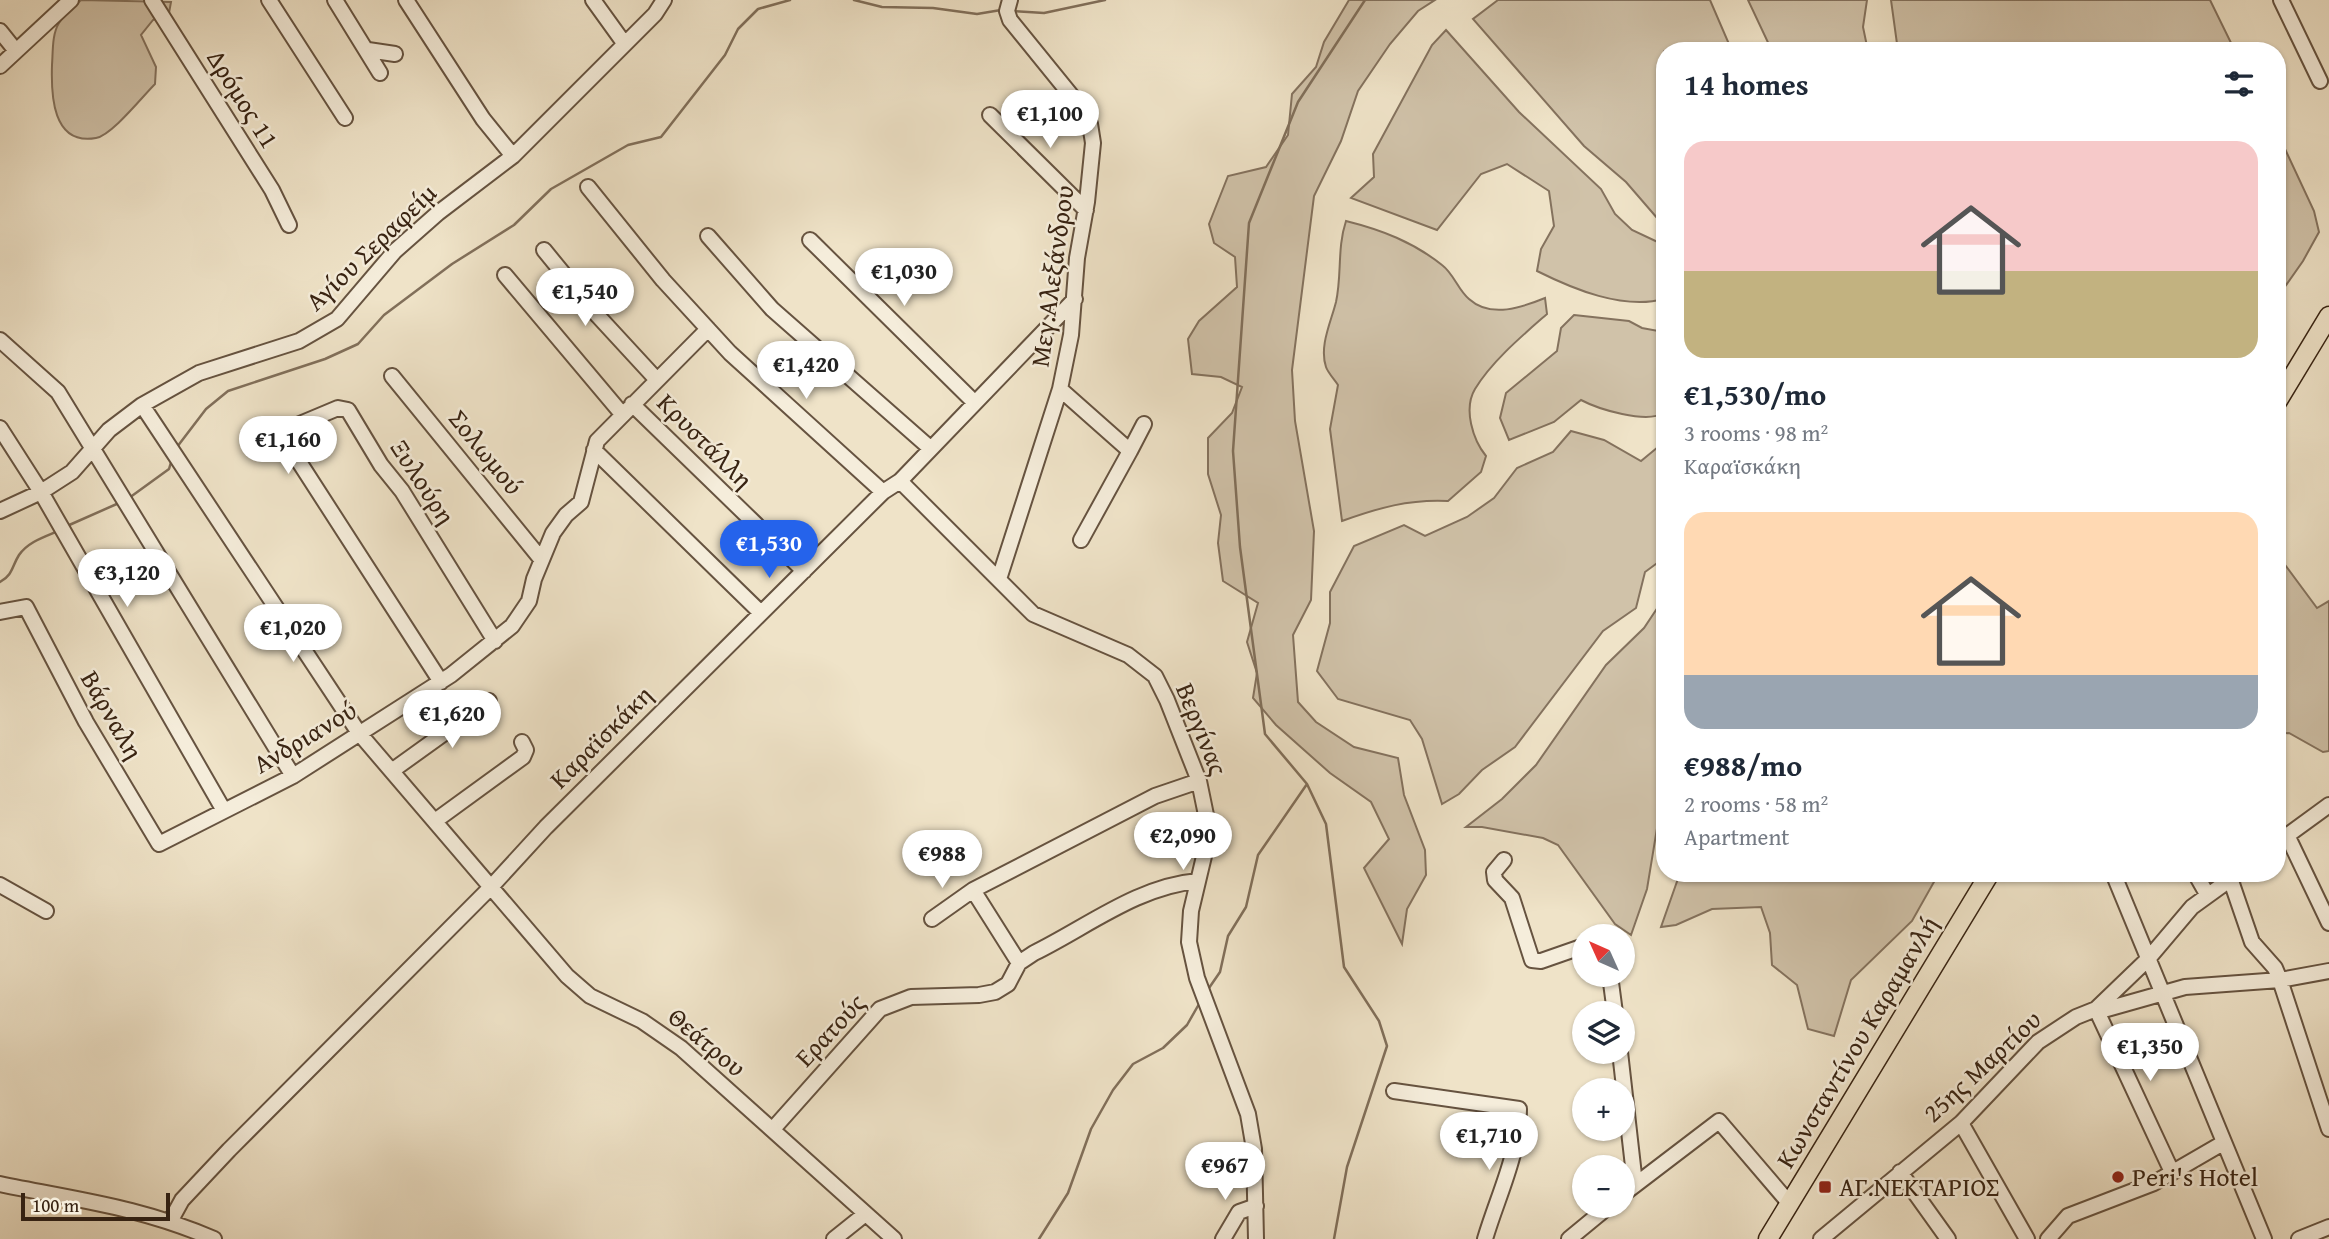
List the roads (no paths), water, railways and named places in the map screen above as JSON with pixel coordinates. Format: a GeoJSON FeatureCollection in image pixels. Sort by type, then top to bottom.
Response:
{"type":"FeatureCollection","features":[{"type":"Feature","properties":{"kind":"main road"},"geometry":{"type":"LineString","coordinates":[[2286,388],[2327,325]]}},
{"type":"Feature","properties":{"kind":"main road","name":"Κωνσταντίνου Καραμανλή"},"geometry":{"type":"LineString","coordinates":[[1768,1239],[1985,882]]}},
{"type":"Feature","properties":{"kind":"street"},"geometry":{"type":"LineString","coordinates":[[0,66],[71,0]]}},
{"type":"Feature","properties":{"kind":"street","name":"Δρόμος 11"},"geometry":{"type":"LineString","coordinates":[[152,0],[272,190],[289,225]]}},
{"type":"Feature","properties":{"kind":"street"},"geometry":{"type":"LineString","coordinates":[[269,0],[345,118]]}},
{"type":"Feature","properties":{"kind":"street"},"geometry":{"type":"LineString","coordinates":[[335,0],[380,73]]}},
{"type":"Feature","properties":{"kind":"street"},"geometry":{"type":"LineString","coordinates":[[406,0],[483,119],[513,156]]}},
{"type":"Feature","properties":{"kind":"street"},"geometry":{"type":"LineString","coordinates":[[593,0],[624,43]]}},
{"type":"Feature","properties":{"kind":"street","name":"Αγίου Σεραφείμ"},"geometry":{"type":"LineString","coordinates":[[0,511],[41,492],[72,472],[109,430],[142,405],[199,373],[320,331],[337,319],[404,243],[438,213],[513,156],[655,14],[664,0]]}},
{"type":"Feature","properties":{"kind":"street","name":"Μεγ.Αλεξάνδρου"},"geometry":{"type":"LineString","coordinates":[[999,579],[1060,389],[1075,299],[1077,258],[1093,165],[1090,124],[1073,97],[1010,20],[1007,11],[1010,0]]}},
{"type":"Feature","properties":{"kind":"street"},"geometry":{"type":"LineString","coordinates":[[2281,0],[2320,81]]}},
{"type":"Feature","properties":{"kind":"street"},"geometry":{"type":"LineString","coordinates":[[0,31],[16,51]]}},
{"type":"Feature","properties":{"kind":"street"},"geometry":{"type":"LineString","coordinates":[[368,50],[395,54]]}},
{"type":"Feature","properties":{"kind":"street"},"geometry":{"type":"LineString","coordinates":[[990,115],[1086,210]]}},
{"type":"Feature","properties":{"kind":"street"},"geometry":{"type":"LineString","coordinates":[[588,187],[663,280],[708,330],[797,416],[883,492]]}},
{"type":"Feature","properties":{"kind":"street"},"geometry":{"type":"LineString","coordinates":[[708,236],[772,309],[930,448]]}},
{"type":"Feature","properties":{"kind":"street"},"geometry":{"type":"LineString","coordinates":[[810,240],[974,402]]}},
{"type":"Feature","properties":{"kind":"street"},"geometry":{"type":"LineString","coordinates":[[544,250],[598,316],[657,380]]}},
{"type":"Feature","properties":{"kind":"street","name":"Κρυστάλλη"},"geometry":{"type":"LineString","coordinates":[[505,275],[627,409],[804,571]]}},
{"type":"Feature","properties":{"kind":"street","name":"Καραϊσκάκη"},"geometry":{"type":"LineString","coordinates":[[172,1220],[182,1200],[229,1150],[491,887],[546,827],[883,492],[900,481],[1075,299]]}},
{"type":"Feature","properties":{"kind":"street","name":"Ανδριανού"},"geometry":{"type":"LineString","coordinates":[[159,844],[293,776],[441,682],[512,626],[529,601],[541,559],[566,515],[581,502],[597,441],[708,330]]}},
{"type":"Feature","properties":{"kind":"street"},"geometry":{"type":"LineString","coordinates":[[0,340],[58,392],[293,776]]}},
{"type":"Feature","properties":{"kind":"street","name":"Σολωμού"},"geometry":{"type":"LineString","coordinates":[[391,376],[541,559]]}},
{"type":"Feature","properties":{"kind":"street"},"geometry":{"type":"LineString","coordinates":[[1060,389],[1130,451]]}},
{"type":"Feature","properties":{"kind":"street","name":"Θεάτρου"},"geometry":{"type":"LineString","coordinates":[[142,405],[359,733],[567,976],[590,996],[642,1021],[681,1048],[773,1129],[864,1215],[894,1239]]}},
{"type":"Feature","properties":{"kind":"street","name":"Ξυλούρη"},"geometry":{"type":"LineString","coordinates":[[441,682],[285,440],[288,429],[338,408],[345,408],[350,413],[495,641]]}},
{"type":"Feature","properties":{"kind":"street"},"geometry":{"type":"LineString","coordinates":[[1082,540],[1144,424]]}},
{"type":"Feature","properties":{"kind":"street"},"geometry":{"type":"LineString","coordinates":[[0,428],[41,492],[223,810]]}},
{"type":"Feature","properties":{"kind":"street"},"geometry":{"type":"LineString","coordinates":[[594,450],[761,613]]}},
{"type":"Feature","properties":{"kind":"street","name":"Βεργίνας"},"geometry":{"type":"LineString","coordinates":[[900,481],[1040,618],[1096,639],[1147,669],[1167,701],[1199,781],[1206,815],[1205,852],[1189,926],[1189,942],[1197,978],[1248,1114],[1254,1149],[1256,1239]]}},
{"type":"Feature","properties":{"kind":"street","name":"Βάρναλη"},"geometry":{"type":"LineString","coordinates":[[0,612],[26,607],[86,722],[159,844]]}},
{"type":"Feature","properties":{"kind":"street"},"geometry":{"type":"LineString","coordinates":[[393,770],[489,701]]}},
{"type":"Feature","properties":{"kind":"street"},"geometry":{"type":"LineString","coordinates":[[435,821],[525,755],[522,741]]}},
{"type":"Feature","properties":{"kind":"street"},"geometry":{"type":"LineString","coordinates":[[932,919],[972,890],[1155,796],[1199,781]]}},
{"type":"Feature","properties":{"kind":"street"},"geometry":{"type":"LineString","coordinates":[[2286,835],[2329,805]]}},
{"type":"Feature","properties":{"kind":"street"},"geometry":{"type":"LineString","coordinates":[[2286,852],[2329,923]]}},
{"type":"Feature","properties":{"kind":"street"},"geometry":{"type":"LineString","coordinates":[[1504,860],[1494,872],[1495,880],[1512,898],[1532,960],[1541,961],[1572,950]]}},
{"type":"Feature","properties":{"kind":"street","name":"Ερατούς"},"geometry":{"type":"LineString","coordinates":[[773,1129],[880,1009],[911,997],[995,992],[1008,984],[1020,963],[1144,895],[1181,883],[1199,881]]}},
{"type":"Feature","properties":{"kind":"street"},"geometry":{"type":"LineString","coordinates":[[2117,882],[2264,1239]]}},
{"type":"Feature","properties":{"kind":"street"},"geometry":{"type":"LineString","coordinates":[[2200,882],[2207,894]]}},
{"type":"Feature","properties":{"kind":"street"},"geometry":{"type":"LineString","coordinates":[[2172,1172],[2096,1009],[2148,959],[2207,894],[2225,882]]}},
{"type":"Feature","properties":{"kind":"street"},"geometry":{"type":"LineString","coordinates":[[2236,882],[2252,942],[2275,968],[2280,980],[2329,1129]]}},
{"type":"Feature","properties":{"kind":"street"},"geometry":{"type":"LineString","coordinates":[[0,885],[46,911]]}},
{"type":"Feature","properties":{"kind":"street"},"geometry":{"type":"LineString","coordinates":[[972,890],[1020,963]]}},
{"type":"Feature","properties":{"kind":"street","name":"25ης Μαρτίου"},"geometry":{"type":"LineString","coordinates":[[1827,1237],[1900,1172],[1961,1123],[2038,1042],[2065,1023],[2096,1009],[2107,1009],[2162,993],[2213,984],[2280,980],[2329,971]]}},
{"type":"Feature","properties":{"kind":"street"},"geometry":{"type":"LineString","coordinates":[[1621,1064],[1632,1155]]}},
{"type":"Feature","properties":{"kind":"street"},"geometry":{"type":"LineString","coordinates":[[1394,1091],[1519,1109],[1516,1151],[1497,1197],[1485,1239]]}},
{"type":"Feature","properties":{"kind":"street"},"geometry":{"type":"LineString","coordinates":[[1635,1184],[1719,1121],[1790,1204]]}},
{"type":"Feature","properties":{"kind":"street"},"geometry":{"type":"LineString","coordinates":[[1961,1123],[2027,1239]]}},
{"type":"Feature","properties":{"kind":"street"},"geometry":{"type":"LineString","coordinates":[[2048,1239],[2068,1216],[2154,1183],[2223,1143]]}},
{"type":"Feature","properties":{"kind":"street"},"geometry":{"type":"LineString","coordinates":[[1900,1172],[1948,1239]]}},
{"type":"Feature","properties":{"kind":"street"},"geometry":{"type":"LineString","coordinates":[[0,1184],[138,1210],[172,1220],[214,1239]]}},
{"type":"Feature","properties":{"kind":"street"},"geometry":{"type":"LineString","coordinates":[[1223,1239],[1240,1212],[1256,1206]]}},
{"type":"Feature","properties":{"kind":"street"},"geometry":{"type":"LineString","coordinates":[[834,1239],[864,1215]]}},
{"type":"Feature","properties":{"kind":"street"},"geometry":{"type":"LineString","coordinates":[[1569,1239],[1594,1218]]}},
{"type":"Feature","properties":{"kind":"street"},"geometry":{"type":"LineString","coordinates":[[2299,1239],[2328,1231]]}},
{"type":"Feature","properties":{"kind":"waterway"},"geometry":{"type":"LineString","coordinates":[[177,447],[206,409],[228,391],[325,359],[358,344],[384,315],[452,264],[514,225],[551,189],[628,145],[661,137],[725,55],[738,29],[758,9],[790,0]]}},
{"type":"Feature","properties":{"kind":"waterway"},"geometry":{"type":"LineString","coordinates":[[854,0],[882,7],[933,8],[977,14],[1001,10]]}},
{"type":"Feature","properties":{"kind":"waterway"},"geometry":{"type":"LineString","coordinates":[[1013,11],[1044,13],[1105,0]]}},
{"type":"Feature","properties":{"kind":"waterway"},"geometry":{"type":"LineString","coordinates":[[1334,1239],[1347,1167],[1387,1046],[1379,1021],[1344,967],[1326,824],[1307,784],[1265,734],[1240,547],[1233,451],[1249,223],[1298,102],[1365,0]]}},
{"type":"Feature","properties":{"kind":"waterway"},"geometry":{"type":"LineString","coordinates":[[129,498],[169,469],[172,459]]}},
{"type":"Feature","properties":{"kind":"waterway"},"geometry":{"type":"LineString","coordinates":[[67,526],[119,503]]}},
{"type":"Feature","properties":{"kind":"waterway"},"geometry":{"type":"LineString","coordinates":[[0,582],[10,573],[19,555],[27,547],[58,531]]}},
{"type":"Feature","properties":{"kind":"waterway"},"geometry":{"type":"LineString","coordinates":[[1209,988],[1220,972],[1228,936],[1246,907],[1258,855],[1307,784]]}},
{"type":"Feature","properties":{"kind":"waterway"},"geometry":{"type":"LineString","coordinates":[[1039,1239],[1068,1193],[1091,1129],[1113,1090],[1133,1064],[1163,1048],[1187,1025],[1199,1004]]}},
{"type":"Feature","properties":{"kind":"place","name":"Peri's Hotel"},"geometry":{"type":"Point","coordinates":[2118,1177]}},
{"type":"Feature","properties":{"kind":"place","name":"ΑΓ.ΝΕΚΤΑΡΙΟΣ"},"geometry":{"type":"Point","coordinates":[1825,1187]}}]}
